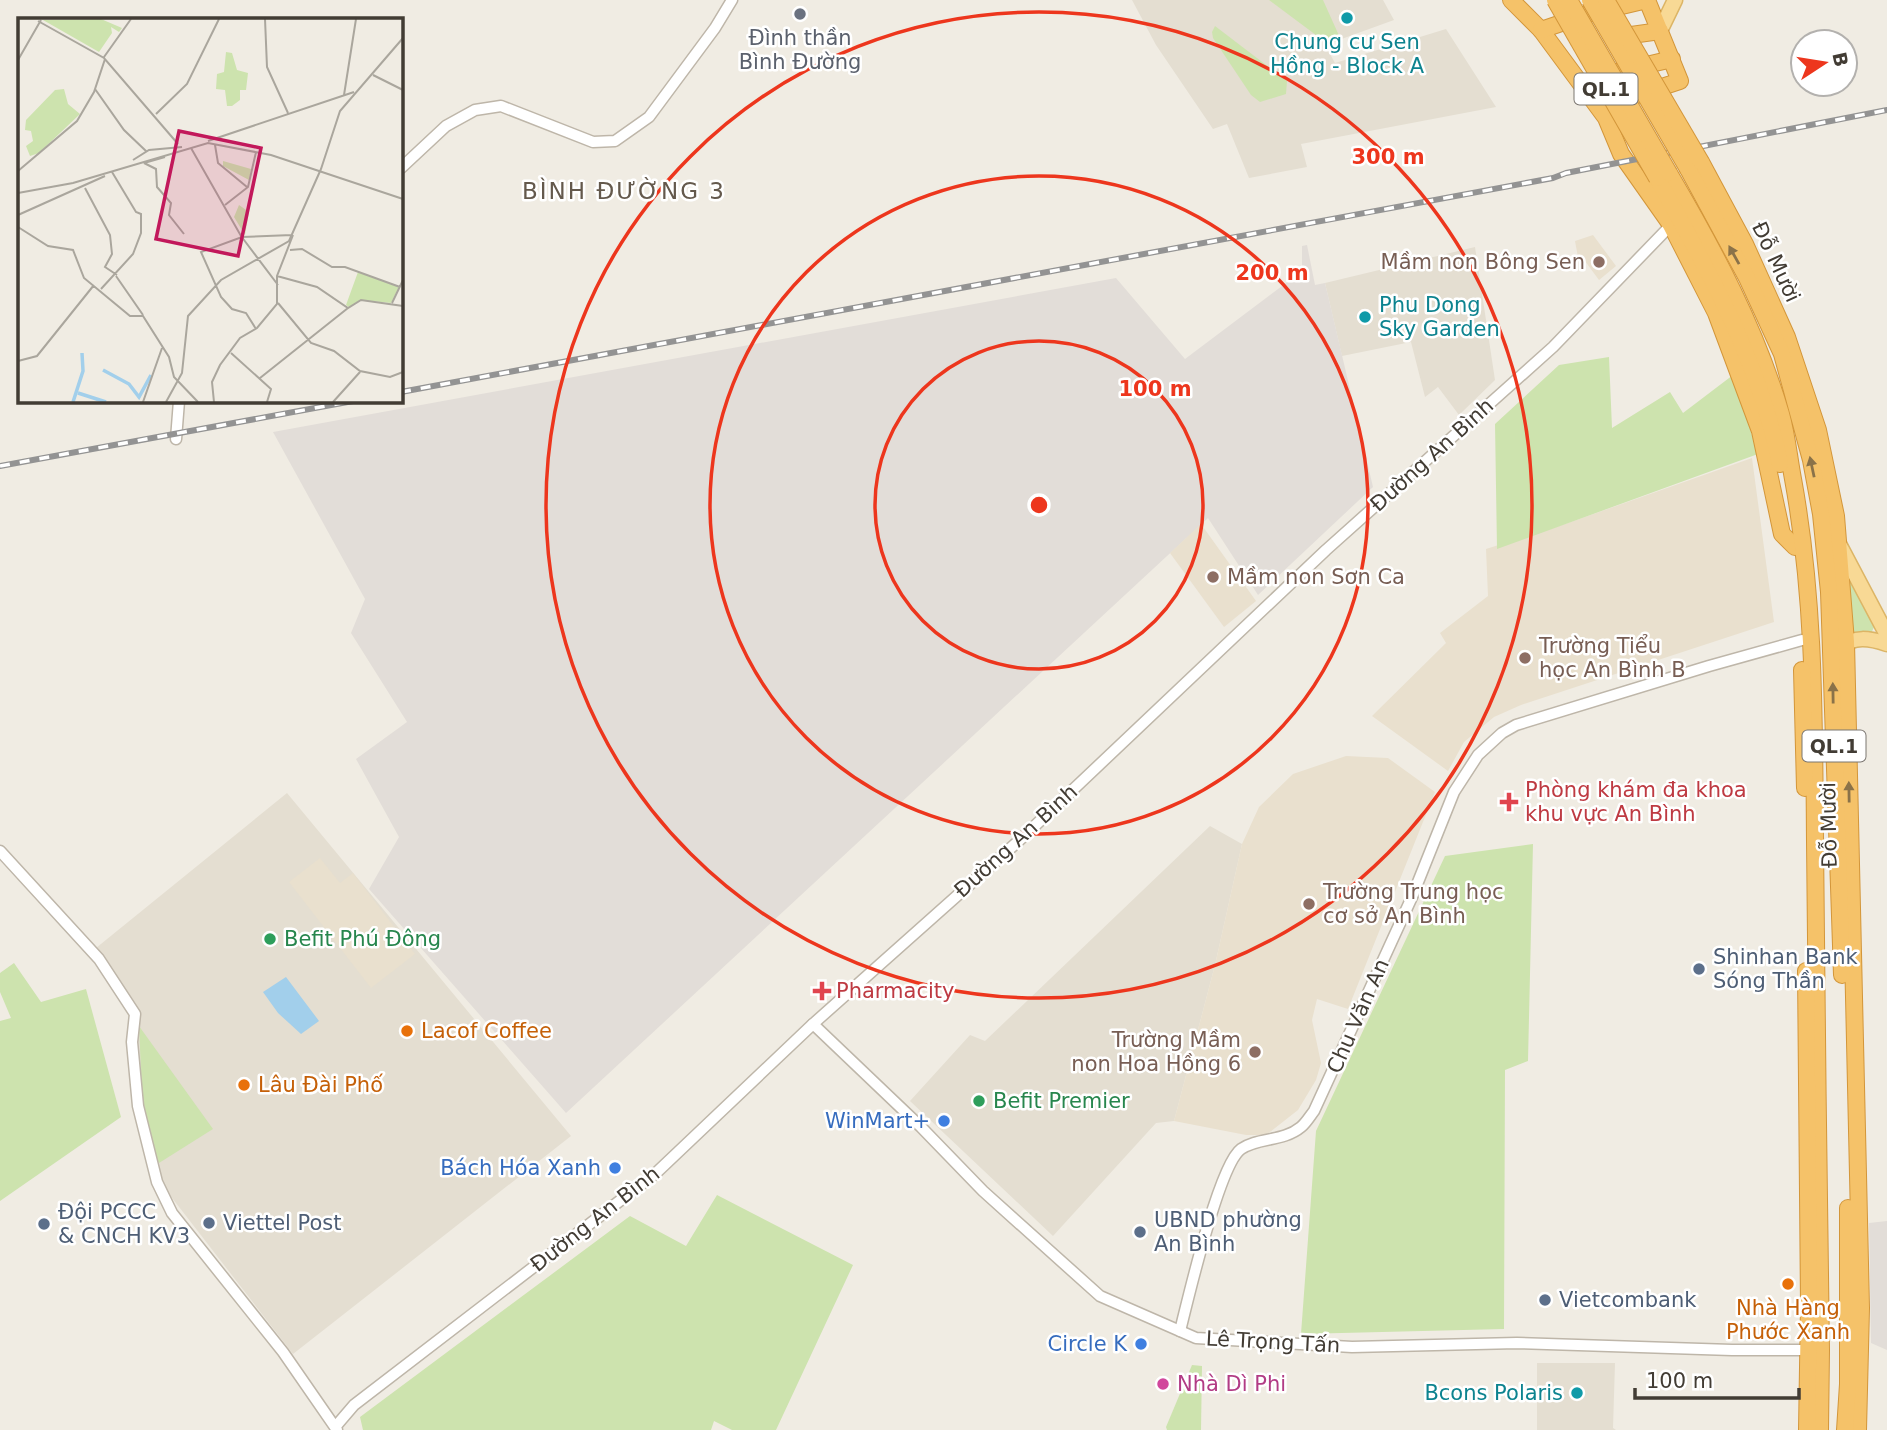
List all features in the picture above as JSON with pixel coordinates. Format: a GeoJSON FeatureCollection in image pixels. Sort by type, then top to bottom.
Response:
{"type":"FeatureCollection","features":[{"type":"Feature","properties":{"kind":"highway"},"geometry":{"type":"LineString","coordinates":[[1511,0],[1522,6],[1541,30],[1588,14],[1647,0],[1680,81],[1598,110]]}},
{"type":"Feature","properties":{"kind":"highway","name":"QL.1"},"geometry":{"type":"LineString","coordinates":[[1555,0],[1663,175]]}},
{"type":"Feature","properties":{"kind":"highway","name":"QL.1"},"geometry":{"type":"LineString","coordinates":[[1569,0],[1663,175],[1745,349],[1778,454],[1795,547],[1806,639]]}},
{"type":"Feature","properties":{"kind":"highway","name":"QL.1"},"geometry":{"type":"LineString","coordinates":[[1590,0],[1694,166]]}},
{"type":"Feature","properties":{"kind":"highway","name":"QL.1"},"geometry":{"type":"LineString","coordinates":[[1606,0],[1694,166]]}},
{"type":"Feature","properties":{"kind":"highway","name":"QL.1"},"geometry":{"type":"LineString","coordinates":[[1541,30],[1580,81],[1613,131],[1615,141],[1629,166],[1671,225],[1716,313],[1760,431],[1782,534],[1795,547]]}},
{"type":"Feature","properties":{"kind":"highway"},"geometry":{"type":"LineString","coordinates":[[1556,49],[1660,31]]}},
{"type":"Feature","properties":{"kind":"highway"},"geometry":{"type":"LineString","coordinates":[[1580,81],[1672,59]]}},
{"type":"Feature","properties":{"kind":"highway","name":"Đỗ Mười"},"geometry":{"type":"LineString","coordinates":[[1694,166],[1782,354],[1811,460],[1821,514],[1832,651],[1858,1430]]}},
{"type":"Feature","properties":{"kind":"highway","name":"Đỗ Mười"},"geometry":{"type":"LineString","coordinates":[[1694,166],[1745,244],[1787,337],[1818,430],[1832,490],[1846,642],[1854,1350],[1845,1430]]}},
{"type":"Feature","properties":{"kind":"highway","name":"Đỗ Mười"},"geometry":{"type":"LineString","coordinates":[[1663,175],[1720,261],[1734,292],[1781,415],[1803,536],[1809,595],[1806,639],[1815,771],[1814,1350],[1820,1430]]}},
{"type":"Feature","properties":{"kind":"highway"},"geometry":{"type":"LineString","coordinates":[[1814,1350],[1854,1350]]}},
{"type":"Feature","properties":{"kind":"highway","name":"Đỗ Mười"},"geometry":{"type":"LineString","coordinates":[[1807,1430],[1814,1350]]}},
{"type":"Feature","properties":{"kind":"main road"},"geometry":{"type":"LineString","coordinates":[[1660,31],[1675,0]]}},
{"type":"Feature","properties":{"kind":"main road"},"geometry":{"type":"LineString","coordinates":[[1821,514],[1887,635]]}},
{"type":"Feature","properties":{"kind":"main road"},"geometry":{"type":"LineString","coordinates":[[1832,651],[1846,642],[1862,638],[1887,644]]}},
{"type":"Feature","properties":{"kind":"street"},"geometry":{"type":"LineString","coordinates":[[402,167],[446,126],[475,110],[501,106],[593,142],[615,141],[649,117],[733,0]]}},
{"type":"Feature","properties":{"kind":"street","name":"Đường An Bình"},"geometry":{"type":"LineString","coordinates":[[337,1429],[354,1405],[656,1172],[813,1024],[1023,836],[1326,550],[1553,346],[1671,225]]}},
{"type":"Feature","properties":{"kind":"street"},"geometry":{"type":"LineString","coordinates":[[176,439],[179,402]]}},
{"type":"Feature","properties":{"kind":"street","name":"Chu Văn An"},"geometry":{"type":"LineString","coordinates":[[1180,1331],[1193,1274],[1227,1167],[1238,1151],[1249,1144],[1284,1136],[1300,1127],[1314,1111],[1412,897],[1454,792],[1478,755],[1502,733],[1516,725],[1806,639]]}},
{"type":"Feature","properties":{"kind":"street"},"geometry":{"type":"LineString","coordinates":[[0,851],[99,959],[135,1014],[132,1042],[138,1107],[157,1182],[172,1213],[283,1352],[337,1429]]}},
{"type":"Feature","properties":{"kind":"street","name":"Lê Trọng Tấn"},"geometry":{"type":"LineString","coordinates":[[813,1024],[921,1127],[983,1191],[1100,1296],[1196,1338],[1352,1347],[1517,1343],[1814,1350]]}},
{"type":"Feature","properties":{"kind":"shaded area"},"geometry":{"type":"Polygon","coordinates":[[[1132,0],[1383,0],[1394,20],[1325,45],[1335,63],[1446,29],[1496,107],[1301,144],[1307,167],[1249,178],[1227,124],[1213,129],[1156,45],[1132,0]]]}},
{"type":"Feature","properties":{"kind":"shaded area","name":"Mầm non Bông Sen"},"geometry":{"type":"Polygon","coordinates":[[[1593,235],[1616,266],[1599,280],[1582,257],[1578,257],[1575,241],[1593,235]]]}},
{"type":"Feature","properties":{"kind":"shaded area"},"geometry":{"type":"Polygon","coordinates":[[[1307,245],[1315,285],[1325,283],[1373,487],[1258,595],[1208,518],[566,1113],[369,889],[399,837],[356,759],[407,722],[351,633],[365,599],[273,432],[1116,278],[1185,359],[1302,271],[1302,246],[1307,245]]]}},
{"type":"Feature","properties":{"kind":"shaded area"},"geometry":{"type":"Polygon","coordinates":[[[1475,247],[1495,380],[1459,415],[1438,387],[1425,397],[1411,342],[1342,356],[1325,283],[1475,247]]]}},
{"type":"Feature","properties":{"kind":"shaded area"},"geometry":{"type":"Polygon","coordinates":[[[1752,458],[1774,622],[1521,705],[1494,717],[1464,742],[1448,771],[1372,716],[1446,643],[1440,633],[1488,596],[1486,549],[1752,458]]]}},
{"type":"Feature","properties":{"kind":"shaded area","name":"Mầm non Sơn Ca"},"geometry":{"type":"Polygon","coordinates":[[[1201,524],[1256,601],[1224,627],[1170,553],[1201,524]]]}},
{"type":"Feature","properties":{"kind":"shaded area","name":"Trường Trung học cơ sở An Bình"},"geometry":{"type":"Polygon","coordinates":[[[1346,756],[1388,758],[1435,792],[1348,1009],[1317,999],[1312,1020],[1321,1063],[1316,1080],[1298,1110],[1266,1135],[1246,1135],[1174,1121],[1215,965],[1242,844],[1259,807],[1293,774],[1346,756]]]}},
{"type":"Feature","properties":{"kind":"shaded area"},"geometry":{"type":"Polygon","coordinates":[[[287,793],[571,1136],[293,1354],[169,1194],[152,1158],[142,1109],[131,1005],[96,948],[287,793]]]}},
{"type":"Feature","properties":{"kind":"shaded area"},"geometry":{"type":"Polygon","coordinates":[[[1210,826],[1242,844],[1215,965],[1174,1121],[1156,1123],[1053,1236],[910,1101],[970,1035],[985,1041],[1210,826]]]}},
{"type":"Feature","properties":{"kind":"shaded area"},"geometry":{"type":"Polygon","coordinates":[[[320,858],[340,883],[353,873],[415,954],[371,988],[289,882],[320,858]]]}},
{"type":"Feature","properties":{"kind":"shaded area"},"geometry":{"type":"Polygon","coordinates":[[[1887,1221],[1887,1350],[1871,1343],[1869,1223],[1887,1221]]]}},
{"type":"Feature","properties":{"kind":"shaded area","name":"Bcons Polaris"},"geometry":{"type":"Polygon","coordinates":[[[1537,1363],[1615,1363],[1613,1428],[1616,1430],[1537,1430],[1537,1363]]]}},
{"type":"Feature","properties":{"kind":"green space"},"geometry":{"type":"Polygon","coordinates":[[[1269,0],[1323,0],[1341,40],[1328,44],[1269,0]]]}},
{"type":"Feature","properties":{"kind":"green space"},"geometry":{"type":"Polygon","coordinates":[[[1215,26],[1287,81],[1286,94],[1260,102],[1251,95],[1213,38],[1215,26]]]}},
{"type":"Feature","properties":{"kind":"green space"},"geometry":{"type":"Polygon","coordinates":[[[1609,357],[1612,428],[1670,392],[1683,413],[1733,375],[1758,454],[1497,549],[1495,424],[1559,365],[1609,357]]]}},
{"type":"Feature","properties":{"kind":"green space"},"geometry":{"type":"Polygon","coordinates":[[[1846,571],[1874,627],[1871,634],[1850,636],[1846,571]]]}},
{"type":"Feature","properties":{"kind":"green space"},"geometry":{"type":"Polygon","coordinates":[[[1533,844],[1528,1061],[1505,1070],[1504,1329],[1301,1334],[1316,1131],[1445,856],[1533,844]]]}},
{"type":"Feature","properties":{"kind":"green space"},"geometry":{"type":"Polygon","coordinates":[[[14,963],[41,1002],[86,989],[121,1117],[0,1201],[0,1021],[11,1018],[0,992],[0,973],[14,963]]]}},
{"type":"Feature","properties":{"kind":"green space"},"geometry":{"type":"Polygon","coordinates":[[[139,1026],[213,1129],[159,1163],[152,1151],[142,1093],[139,1026]]]}},
{"type":"Feature","properties":{"kind":"green space"},"geometry":{"type":"Polygon","coordinates":[[[717,1195],[853,1265],[776,1430],[732,1430],[714,1421],[711,1430],[363,1430],[360,1417],[630,1216],[686,1246],[717,1195]]]}},
{"type":"Feature","properties":{"kind":"green space"},"geometry":{"type":"Polygon","coordinates":[[[1192,1365],[1202,1366],[1201,1430],[1167,1430],[1166,1427],[1192,1365]]]}},
{"type":"Feature","properties":{"kind":"water"},"geometry":{"type":"Polygon","coordinates":[[[286,977],[319,1021],[301,1034],[278,1013],[263,992],[286,977]]]}},
{"type":"Feature","properties":{"kind":"railway"},"geometry":{"type":"LineString","coordinates":[[402,392],[1553,178],[1566,173],[1887,110]]}},
{"type":"Feature","properties":{"kind":"railway"},"geometry":{"type":"LineString","coordinates":[[0,466],[348,402]]}},
{"type":"Feature","properties":{"kind":"place","name":"Đình thần Bình Đường"},"geometry":{"type":"Point","coordinates":[800,14]}},
{"type":"Feature","properties":{"kind":"place","name":"Chung cư Sen Hồng - Block A"},"geometry":{"type":"Point","coordinates":[1347,18]}},
{"type":"Feature","properties":{"kind":"place","name":"Mầm non Bông Sen"},"geometry":{"type":"Point","coordinates":[1599,262]}},
{"type":"Feature","properties":{"kind":"place","name":"Phu Dong Sky Garden"},"geometry":{"type":"Point","coordinates":[1365,317]}},
{"type":"Feature","properties":{"kind":"place","name":"Mầm non Sơn Ca"},"geometry":{"type":"Point","coordinates":[1213,577]}},
{"type":"Feature","properties":{"kind":"place","name":"Trường Tiểu học An Bình B"},"geometry":{"type":"Point","coordinates":[1525,658]}},
{"type":"Feature","properties":{"kind":"place","name":"Phòng khám đa khoa khu vực An Bình"},"geometry":{"type":"Point","coordinates":[1509,802]}},
{"type":"Feature","properties":{"kind":"place","name":"Trường Trung học cơ sở An Bình"},"geometry":{"type":"Point","coordinates":[1309,904]}},
{"type":"Feature","properties":{"kind":"place","name":"Befit Phú Đông"},"geometry":{"type":"Point","coordinates":[270,939]}},
{"type":"Feature","properties":{"kind":"place","name":"Shinhan Bank Sóng Thần"},"geometry":{"type":"Point","coordinates":[1699,969]}},
{"type":"Feature","properties":{"kind":"place","name":"Pharmacity"},"geometry":{"type":"Point","coordinates":[822,991]}},
{"type":"Feature","properties":{"kind":"place","name":"Lacof Coffee"},"geometry":{"type":"Point","coordinates":[407,1031]}},
{"type":"Feature","properties":{"kind":"place","name":"Trường Mầm non Hoa Hồng 6"},"geometry":{"type":"Point","coordinates":[1255,1052]}},
{"type":"Feature","properties":{"kind":"place","name":"Lâu Đài Phố"},"geometry":{"type":"Point","coordinates":[244,1085]}},
{"type":"Feature","properties":{"kind":"place","name":"Befit Premier"},"geometry":{"type":"Point","coordinates":[979,1101]}},
{"type":"Feature","properties":{"kind":"place","name":"WinMart+"},"geometry":{"type":"Point","coordinates":[944,1121]}},
{"type":"Feature","properties":{"kind":"place","name":"Bách Hóa Xanh"},"geometry":{"type":"Point","coordinates":[615,1168]}},
{"type":"Feature","properties":{"kind":"place","name":"Viettel Post"},"geometry":{"type":"Point","coordinates":[209,1223]}},
{"type":"Feature","properties":{"kind":"place","name":"Đội PCCC & CNCH KV3"},"geometry":{"type":"Point","coordinates":[44,1224]}},
{"type":"Feature","properties":{"kind":"place","name":"UBND phường An Bình"},"geometry":{"type":"Point","coordinates":[1140,1232]}},
{"type":"Feature","properties":{"kind":"place","name":"Nhà Hàng Phước Xanh"},"geometry":{"type":"Point","coordinates":[1788,1284]}},
{"type":"Feature","properties":{"kind":"place","name":"Vietcombank"},"geometry":{"type":"Point","coordinates":[1545,1300]}},
{"type":"Feature","properties":{"kind":"place","name":"Circle K"},"geometry":{"type":"Point","coordinates":[1141,1344]}},
{"type":"Feature","properties":{"kind":"place","name":"Nhà Dì Phi"},"geometry":{"type":"Point","coordinates":[1163,1384]}},
{"type":"Feature","properties":{"kind":"place","name":"Bcons Polaris"},"geometry":{"type":"Point","coordinates":[1577,1393]}},
{"type":"Feature","properties":{"kind":"district","name":"BÌNH ĐƯỜNG 3"},"geometry":{"type":"Point","coordinates":[624,191]}}]}
